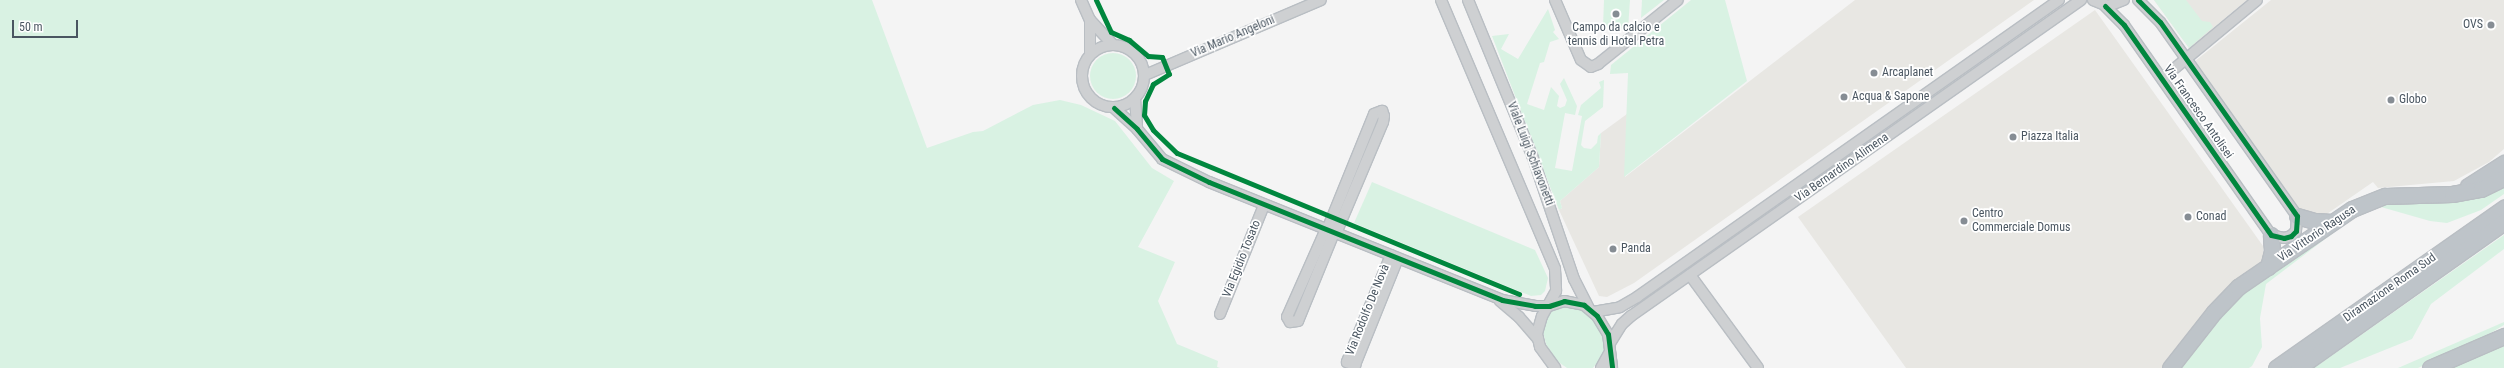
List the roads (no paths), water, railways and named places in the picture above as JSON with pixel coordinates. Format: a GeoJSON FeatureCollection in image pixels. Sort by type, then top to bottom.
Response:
{"type":"FeatureCollection","features":[{"type":"Feature","properties":{"kind":"highway"},"geometry":{"type":"LineString","coordinates":[[2452,194],[2504,163]]}},
{"type":"Feature","properties":{"kind":"highway","name":"Via Vittorio Ragusa"},"geometry":{"type":"LineString","coordinates":[[2170,368],[2226,299],[2268,267],[2332,222],[2367,201],[2385,196],[2452,194],[2481,189],[2504,178]]}},
{"type":"Feature","properties":{"kind":"highway","name":"Diramazione Roma Sud"},"geometry":{"type":"LineString","coordinates":[[2276,368],[2504,208]]}},
{"type":"Feature","properties":{"kind":"highway"},"geometry":{"type":"LineString","coordinates":[[2297,216],[2314,221],[2332,222]]}},
{"type":"Feature","properties":{"kind":"highway","name":"Diramazione Roma Sud"},"geometry":{"type":"LineString","coordinates":[[2298,368],[2504,222]]}},
{"type":"Feature","properties":{"kind":"highway"},"geometry":{"type":"LineString","coordinates":[[2268,267],[2272,251],[2271,235]]}},
{"type":"Feature","properties":{"kind":"highway"},"geometry":{"type":"LineString","coordinates":[[2430,368],[2504,336]]}},
{"type":"Feature","properties":{"kind":"street"},"geometry":{"type":"LineString","coordinates":[[1081,0],[1090,20],[1112,44]]}},
{"type":"Feature","properties":{"kind":"street","name":"Via Mario Angeloni"},"geometry":{"type":"LineString","coordinates":[[1145,75],[1320,0]]}},
{"type":"Feature","properties":{"kind":"street","name":"Viale Luigi Schiavonetti"},"geometry":{"type":"LineString","coordinates":[[1441,0],[1555,269],[1557,288],[1549,306],[1539,322],[1538,340]]}},
{"type":"Feature","properties":{"kind":"street","name":"Viale Luigi Schiavonetti"},"geometry":{"type":"LineString","coordinates":[[1468,0],[1534,161],[1574,279],[1591,310],[1602,323],[1611,346],[1612,368]]}},
{"type":"Feature","properties":{"kind":"street"},"geometry":{"type":"LineString","coordinates":[[1555,0],[1581,60],[1591,67],[1598,64],[1678,0]]}},
{"type":"Feature","properties":{"kind":"street","name":"Via Bernardino Alimena"},"geometry":{"type":"LineString","coordinates":[[1591,310],[1620,307],[1638,297],[2059,0]]}},
{"type":"Feature","properties":{"kind":"street","name":"Via Bernardino Alimena"},"geometry":{"type":"LineString","coordinates":[[1611,346],[1626,320],[2081,0]]}},
{"type":"Feature","properties":{"kind":"street","name":"Via Francesco Antolisei"},"geometry":{"type":"LineString","coordinates":[[2093,0],[2105,6],[2117,15],[2271,235]]}},
{"type":"Feature","properties":{"kind":"street"},"geometry":{"type":"LineString","coordinates":[[2105,6],[2115,5],[2124,0]]}},
{"type":"Feature","properties":{"kind":"street","name":"Via Francesco Antolisei"},"geometry":{"type":"LineString","coordinates":[[2138,0],[2157,18],[2297,216]]}},
{"type":"Feature","properties":{"kind":"street"},"geometry":{"type":"LineString","coordinates":[[2162,78],[2257,0]]}},
{"type":"Feature","properties":{"kind":"street"},"geometry":{"type":"LineString","coordinates":[[1090,20],[1090,54],[1083,70],[1084,88],[1097,102],[1114,108],[1137,129],[1152,150],[1170,165],[1264,205],[1494,296],[1520,304],[1549,306],[1568,301],[1591,310]]}},
{"type":"Feature","properties":{"kind":"street"},"geometry":{"type":"LineString","coordinates":[[1090,54],[1100,47],[1112,44],[1125,46],[1136,54],[1144,65],[1145,75],[1143,86],[1135,98],[1127,105],[1114,108]]}},
{"type":"Feature","properties":{"kind":"street"},"geometry":{"type":"LineString","coordinates":[[1135,98],[1137,129]]}},
{"type":"Feature","properties":{"kind":"street"},"geometry":{"type":"LineString","coordinates":[[1331,231],[1287,317],[1290,322],[1298,321],[1331,231],[1374,114],[1382,111],[1384,116],[1383,122],[1331,231]]}},
{"type":"Feature","properties":{"kind":"street","name":"Via Egidio Tosato"},"geometry":{"type":"LineString","coordinates":[[1220,314],[1264,205]]}},
{"type":"Feature","properties":{"kind":"street"},"geometry":{"type":"LineString","coordinates":[[2271,235],[2284,238],[2291,236],[2296,230],[2297,216]]}},
{"type":"Feature","properties":{"kind":"street","name":"Via Rodolfo De Novà"},"geometry":{"type":"LineString","coordinates":[[1362,336],[1394,257]]}},
{"type":"Feature","properties":{"kind":"street"},"geometry":{"type":"LineString","coordinates":[[1690,275],[1758,368]]}},
{"type":"Feature","properties":{"kind":"street"},"geometry":{"type":"LineString","coordinates":[[1494,296],[1519,317],[1538,340],[1544,353],[1555,368]]}},
{"type":"Feature","properties":{"kind":"street"},"geometry":{"type":"LineString","coordinates":[[1602,368],[1611,346]]}},
{"type":"Feature","properties":{"kind":"place","name":"Campo da calcio e tennis di Hotel Petra"},"geometry":{"type":"Point","coordinates":[1616,14]}},
{"type":"Feature","properties":{"kind":"place","name":"OVS"},"geometry":{"type":"Point","coordinates":[2491,25]}},
{"type":"Feature","properties":{"kind":"place","name":"Arcaplanet"},"geometry":{"type":"Point","coordinates":[1874,73]}},
{"type":"Feature","properties":{"kind":"place","name":"Acqua & Sapone"},"geometry":{"type":"Point","coordinates":[1844,97]}},
{"type":"Feature","properties":{"kind":"place","name":"Globo"},"geometry":{"type":"Point","coordinates":[2391,100]}},
{"type":"Feature","properties":{"kind":"place","name":"Piazza Italia"},"geometry":{"type":"Point","coordinates":[2013,137]}},
{"type":"Feature","properties":{"kind":"place","name":"Conad"},"geometry":{"type":"Point","coordinates":[2188,217]}},
{"type":"Feature","properties":{"kind":"place","name":"Centro Commerciale Domus"},"geometry":{"type":"Point","coordinates":[1964,221]}},
{"type":"Feature","properties":{"kind":"place","name":"Panda"},"geometry":{"type":"Point","coordinates":[1613,249]}}]}
